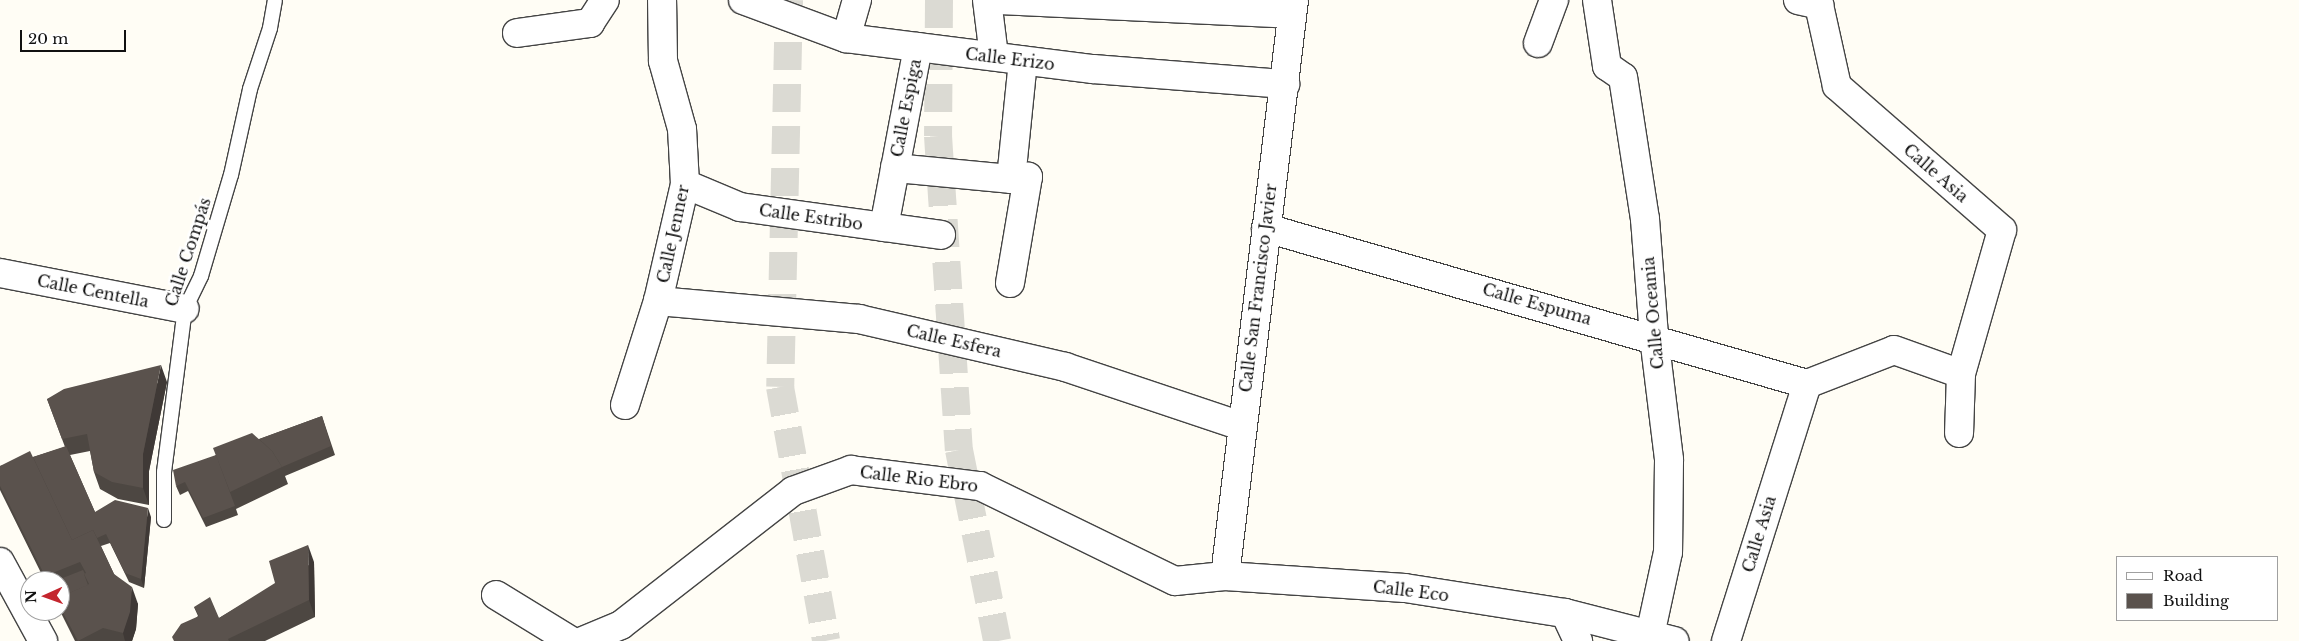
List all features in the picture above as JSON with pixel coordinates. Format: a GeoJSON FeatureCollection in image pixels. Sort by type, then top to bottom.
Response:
{"type":"FeatureCollection","features":[{"type":"Feature","properties":{"kind":"street"},"geometry":{"type":"LineString","coordinates":[[517,33],[590,23],[605,0]]}},
{"type":"Feature","properties":{"kind":"street","name":"Calle Jenner"},"geometry":{"type":"LineString","coordinates":[[625,405],[658,300],[685,184],[682,129],[663,61],[662,0]]}},
{"type":"Feature","properties":{"kind":"street","name":"Calle Erizo"},"geometry":{"type":"LineString","coordinates":[[743,0],[846,38],[1023,61],[1285,84]]}},
{"type":"Feature","properties":{"kind":"street"},"geometry":{"type":"LineString","coordinates":[[846,38],[857,0]]}},
{"type":"Feature","properties":{"kind":"street"},"geometry":{"type":"LineString","coordinates":[[987,0],[994,56]]}},
{"type":"Feature","properties":{"kind":"street"},"geometry":{"type":"LineString","coordinates":[[997,0],[1293,7]]}},
{"type":"Feature","properties":{"kind":"street"},"geometry":{"type":"LineString","coordinates":[[1538,43],[1554,0]]}},
{"type":"Feature","properties":{"kind":"street","name":"Calle Oceania"},"geometry":{"type":"LineString","coordinates":[[1597,0],[1607,66],[1623,77],[1645,219],[1654,338],[1669,460],[1668,552],[1662,638]]}},
{"type":"Feature","properties":{"kind":"street","name":"Calle Asia"},"geometry":{"type":"LineString","coordinates":[[1798,0],[1819,5],[1838,86],[2002,230],[1961,374],[1959,433]]}},
{"type":"Feature","properties":{"kind":"street","name":"Calle San Francisco Javier"},"geometry":{"type":"LineString","coordinates":[[1225,576],[1241,426],[1285,84],[1293,7]]}},
{"type":"Feature","properties":{"kind":"street","name":"Calle Espiga"},"geometry":{"type":"LineString","coordinates":[[884,227],[918,47]]}},
{"type":"Feature","properties":{"kind":"street"},"geometry":{"type":"LineString","coordinates":[[1011,179],[1023,61]]}},
{"type":"Feature","properties":{"kind":"street","name":"Calle Espiga"},"geometry":{"type":"LineString","coordinates":[[895,168],[1011,179],[1028,177],[1010,283]]}},
{"type":"Feature","properties":{"kind":"street","name":"Calle Estribo"},"geometry":{"type":"LineString","coordinates":[[685,184],[740,207],[941,235]]}},
{"type":"Feature","properties":{"kind":"street","name":"Calle Espuma"},"geometry":{"type":"LineString","coordinates":[[1266,228],[1654,338],[1807,384]]}},
{"type":"Feature","properties":{"kind":"street","name":"Calle Centella"},"geometry":{"type":"LineString","coordinates":[[0,273],[185,309]]}},
{"type":"Feature","properties":{"kind":"street","name":"Calle Esfera"},"geometry":{"type":"LineString","coordinates":[[658,300],[859,320],[1065,367],[1241,426]]}},
{"type":"Feature","properties":{"kind":"street"},"geometry":{"type":"LineString","coordinates":[[1807,384],[1894,350],[1961,374]]}},
{"type":"Feature","properties":{"kind":"street","name":"Calle Asia"},"geometry":{"type":"LineString","coordinates":[[1726,641],[1807,384]]}},
{"type":"Feature","properties":{"kind":"street","name":"Calle Rio Ebro"},"geometry":{"type":"LineString","coordinates":[[584,641],[621,625],[793,491],[851,470],[980,486],[1175,581],[1225,576]]}},
{"type":"Feature","properties":{"kind":"street"},"geometry":{"type":"LineString","coordinates":[[0,562],[43,641]]}},
{"type":"Feature","properties":{"kind":"street","name":"Calle Eco"},"geometry":{"type":"LineString","coordinates":[[1225,576],[1405,588],[1565,613],[1662,638]]}},
{"type":"Feature","properties":{"kind":"street"},"geometry":{"type":"LineString","coordinates":[[496,595],[571,641]]}},
{"type":"Feature","properties":{"kind":"street"},"geometry":{"type":"LineString","coordinates":[[1565,613],[1578,641]]}},
{"type":"Feature","properties":{"kind":"lane","name":"Calle Compás"},"geometry":{"type":"LineString","coordinates":[[164,520],[164,472],[185,309],[201,276],[219,217],[275,0]]}},
{"type":"Feature","properties":{"kind":"building"},"geometry":{"type":"Polygon","coordinates":[[[161,365],[143,454],[143,488],[112,482],[94,472],[87,434],[62,439],[47,399],[64,389],[161,365]]]}},
{"type":"Feature","properties":{"kind":"building"},"geometry":{"type":"Polygon","coordinates":[[[322,416],[331,446],[282,467],[272,451],[259,439],[322,416]]]}},
{"type":"Feature","properties":{"kind":"building"},"geometry":{"type":"Polygon","coordinates":[[[252,433],[272,451],[282,467],[230,492],[213,448],[252,433]]]}},
{"type":"Feature","properties":{"kind":"building"},"geometry":{"type":"Polygon","coordinates":[[[66,446],[95,512],[115,500],[148,508],[141,579],[125,573],[106,534],[97,538],[93,530],[72,540],[33,457],[66,446]]]}},
{"type":"Feature","properties":{"kind":"building"},"geometry":{"type":"Polygon","coordinates":[[[30,451],[72,540],[93,530],[114,574],[132,587],[130,612],[123,633],[103,628],[78,641],[67,621],[70,621],[70,593],[89,584],[84,574],[86,573],[80,562],[58,571],[42,571],[0,486],[0,466],[30,451]]]}},
{"type":"Feature","properties":{"kind":"building"},"geometry":{"type":"Polygon","coordinates":[[[216,455],[235,506],[203,518],[185,482],[176,486],[173,470],[216,455]]]}},
{"type":"Feature","properties":{"kind":"building"},"geometry":{"type":"Polygon","coordinates":[[[308,545],[309,600],[228,639],[229,641],[174,641],[172,637],[181,624],[199,616],[194,607],[210,597],[219,618],[275,583],[269,561],[308,545]]]}},
{"type":"Feature","properties":{"kind":"building"},"geometry":{"type":"Polygon","coordinates":[[[83,570],[88,585],[70,593],[70,575],[83,570]]]}},
{"type":"Feature","properties":{"kind":"tunnel"},"geometry":{"type":"LineString","coordinates":[[789,0],[780,387],[826,641]]}},
{"type":"Feature","properties":{"kind":"tunnel"},"geometry":{"type":"LineString","coordinates":[[939,0],[938,136],[959,450],[997,641]]}}]}
